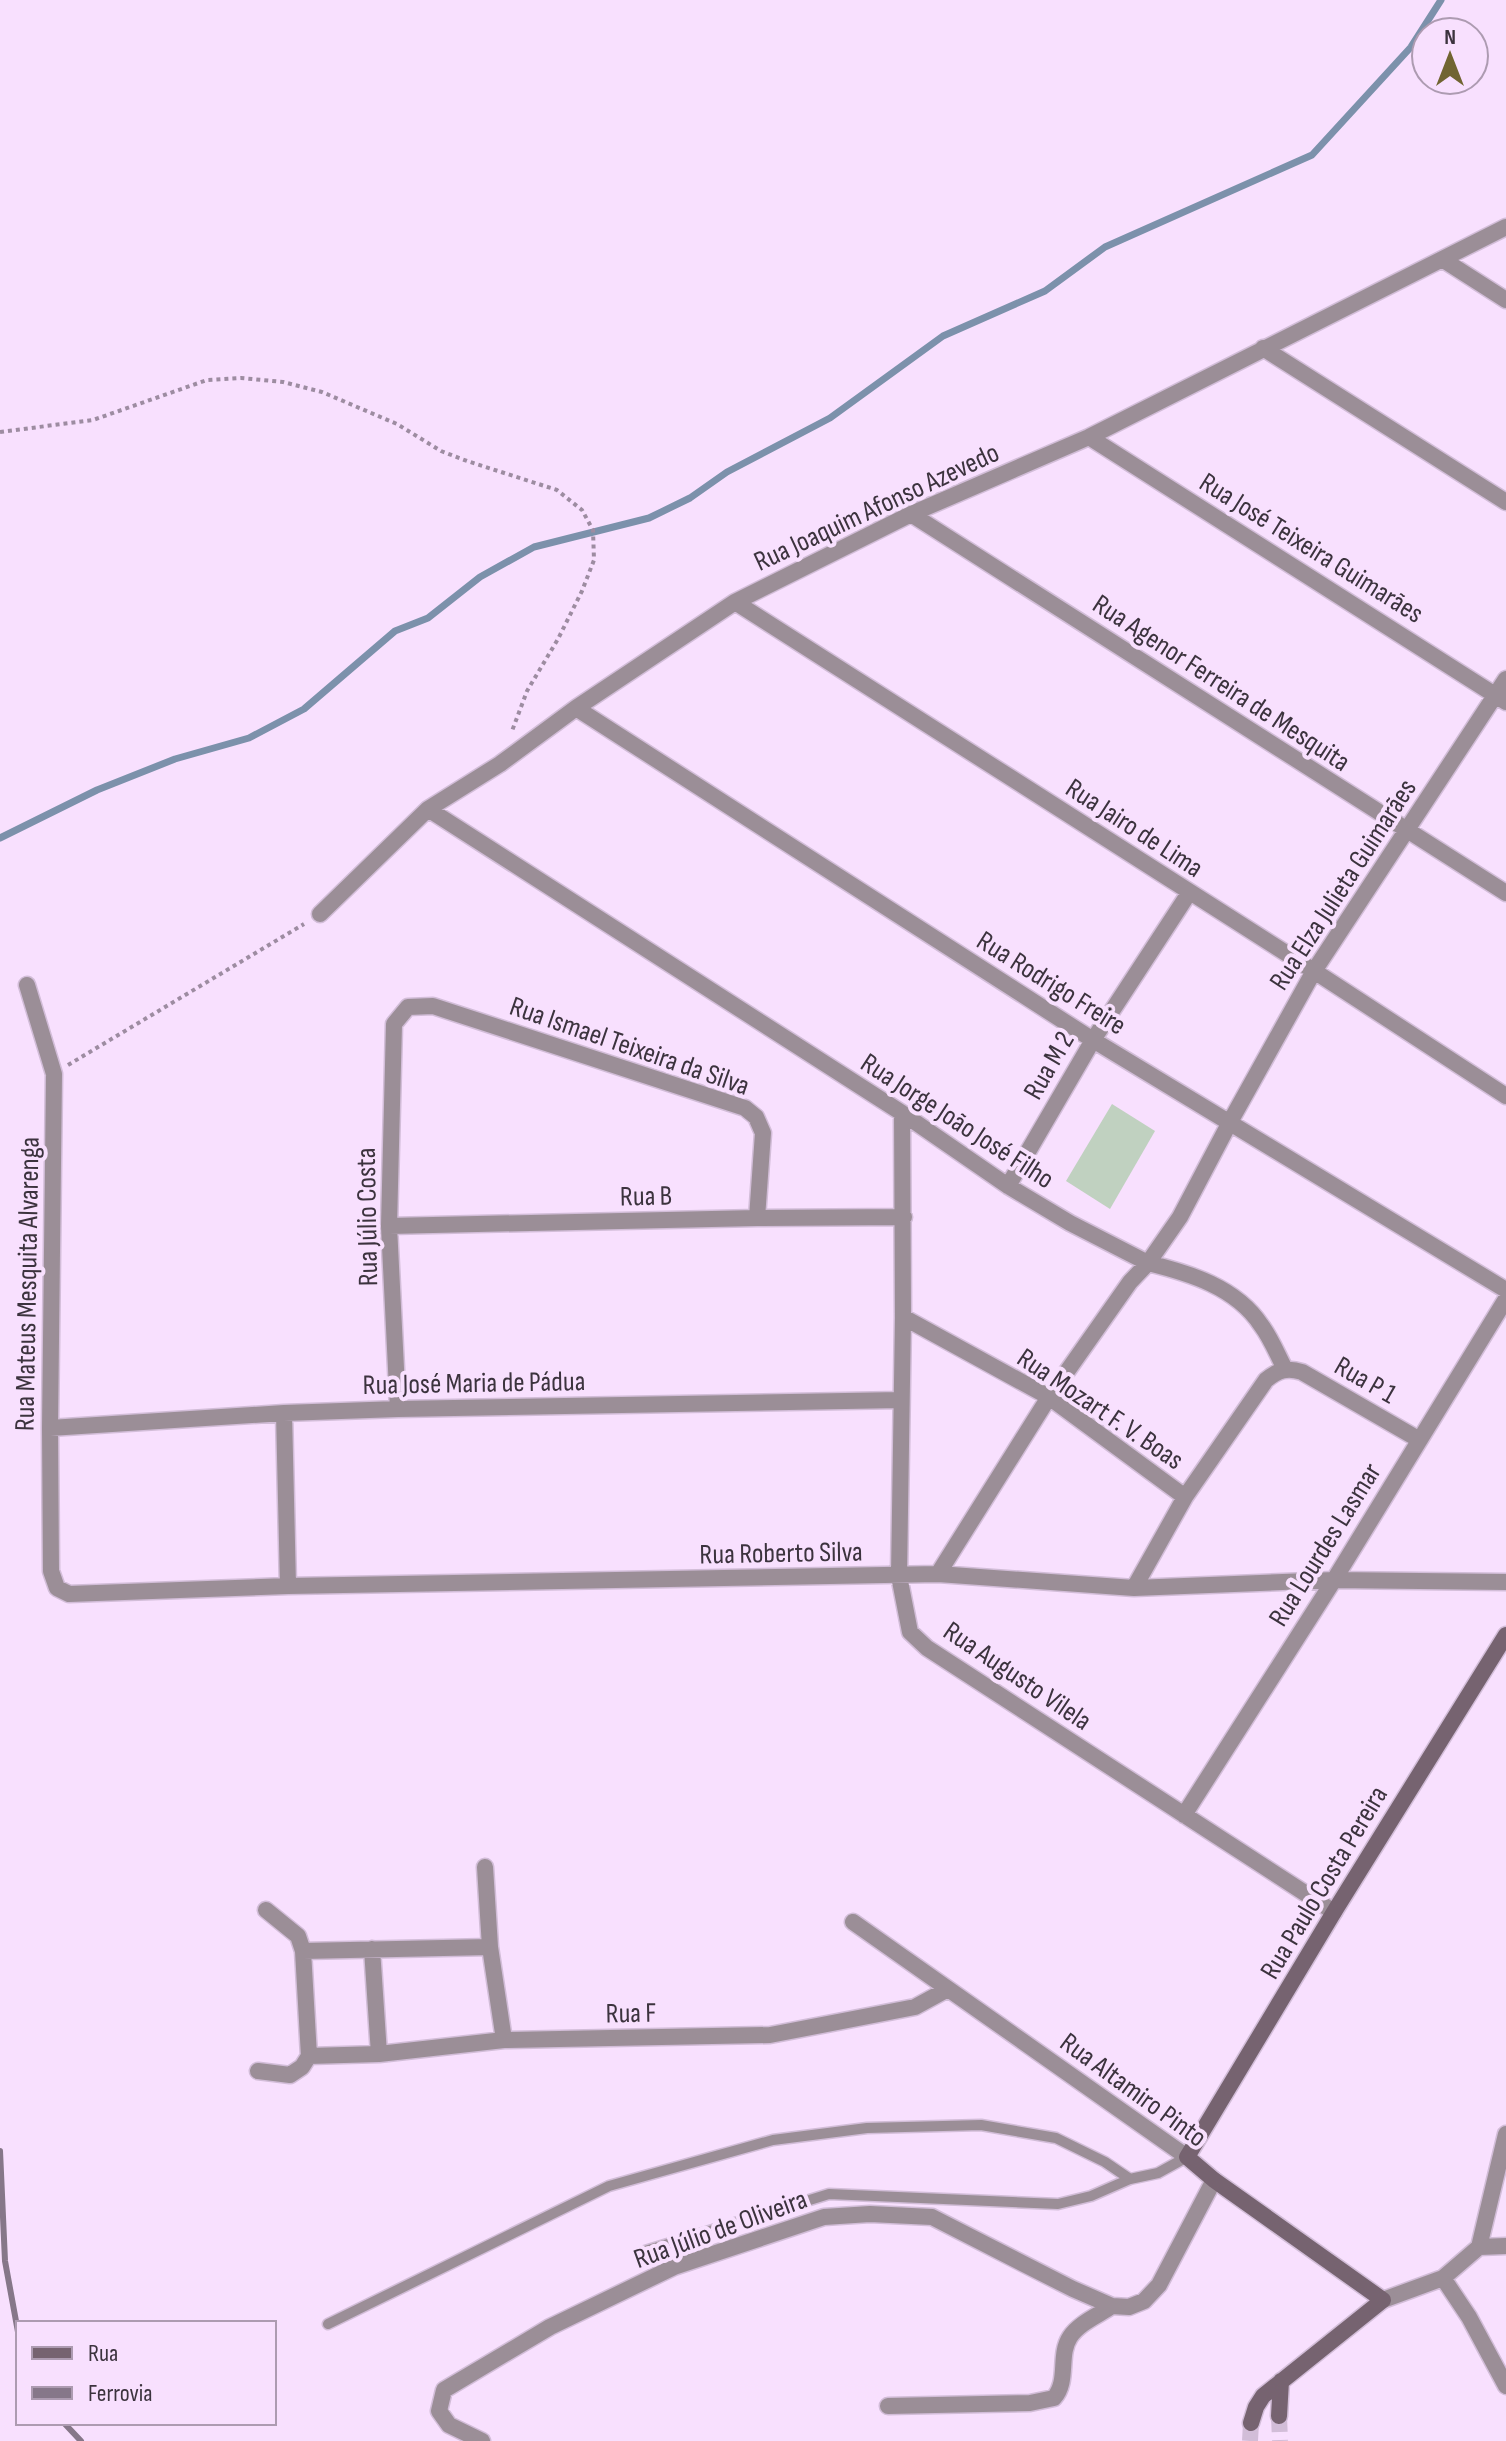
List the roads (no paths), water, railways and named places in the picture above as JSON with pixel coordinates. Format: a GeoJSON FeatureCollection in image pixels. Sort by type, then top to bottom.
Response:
{"type":"FeatureCollection","features":[{"type":"Feature","properties":{"kind":"street","name":"Rua Joaquim Afonso Azevedo"},"geometry":{"type":"LineString","coordinates":[[320,914],[428,809],[500,764],[576,708],[735,602],[911,514],[1089,437],[1506,227]]}},
{"type":"Feature","properties":{"kind":"street"},"geometry":{"type":"LineString","coordinates":[[1442,259],[1506,300]]}},
{"type":"Feature","properties":{"kind":"street"},"geometry":{"type":"LineString","coordinates":[[1263,348],[1506,502]]}},
{"type":"Feature","properties":{"kind":"street","name":"Rua José Teixeira Guimarães"},"geometry":{"type":"LineString","coordinates":[[1089,437],[1501,699]]}},
{"type":"Feature","properties":{"kind":"street","name":"Rua Agenor Ferreira de Mesquita"},"geometry":{"type":"LineString","coordinates":[[911,514],[1506,893]]}},
{"type":"Feature","properties":{"kind":"street","name":"Rua Jairo de Lima"},"geometry":{"type":"LineString","coordinates":[[735,602],[1506,1096]]}},
{"type":"Feature","properties":{"kind":"street","name":"Rua Elza Julieta Guimarães"},"geometry":{"type":"LineString","coordinates":[[1148,1263],[1180,1217],[1314,971],[1407,830],[1501,699],[1506,679]]}},
{"type":"Feature","properties":{"kind":"street","name":"Rua Rodrigo Freire"},"geometry":{"type":"LineString","coordinates":[[576,708],[1093,1040],[1506,1290]]}},
{"type":"Feature","properties":{"kind":"street","name":"Rua Jorge João José Filho"},"geometry":{"type":"LineString","coordinates":[[428,809],[902,1113],[1008,1186],[1070,1223],[1148,1263],[1187,1273],[1215,1286],[1242,1304],[1260,1323],[1285,1369]]}},
{"type":"Feature","properties":{"kind":"street","name":"Rua M 2"},"geometry":{"type":"LineString","coordinates":[[1008,1186],[1093,1040],[1189,893]]}},
{"type":"Feature","properties":{"kind":"street","name":"Rua Mateus Mesquita Alvarenga"},"geometry":{"type":"LineString","coordinates":[[27,985],[54,1074],[50,1428],[51,1571],[57,1588]]}},
{"type":"Feature","properties":{"kind":"street","name":"Rua Ismael Teixeira da Silva"},"geometry":{"type":"LineString","coordinates":[[394,1024],[408,1007],[433,1006],[745,1108],[756,1117],[763,1133],[757,1218]]}},
{"type":"Feature","properties":{"kind":"street","name":"Rua Júlio Costa"},"geometry":{"type":"LineString","coordinates":[[394,1024],[389,1226],[398,1409]]}},
{"type":"Feature","properties":{"kind":"street","name":"Rua Augusto Vilela"},"geometry":{"type":"LineString","coordinates":[[902,1113],[904,1217],[899,1576],[910,1632],[927,1648],[1334,1912]]}},
{"type":"Feature","properties":{"kind":"street","name":"Rua B"},"geometry":{"type":"LineString","coordinates":[[389,1226],[904,1217]]}},
{"type":"Feature","properties":{"kind":"street"},"geometry":{"type":"LineString","coordinates":[[938,1574],[1049,1397],[1116,1301],[1148,1263]]}},
{"type":"Feature","properties":{"kind":"street","name":"Rua Lourdes Lasmar"},"geometry":{"type":"LineString","coordinates":[[1184,1815],[1334,1580],[1506,1299]]}},
{"type":"Feature","properties":{"kind":"street","name":"Rua Mozart F. V. Boas"},"geometry":{"type":"LineString","coordinates":[[903,1317],[1049,1397],[1185,1497]]}},
{"type":"Feature","properties":{"kind":"street"},"geometry":{"type":"LineString","coordinates":[[1134,1588],[1185,1497],[1266,1380],[1285,1369]]}},
{"type":"Feature","properties":{"kind":"street","name":"Rua P 1"},"geometry":{"type":"LineString","coordinates":[[1285,1369],[1308,1375],[1418,1439]]}},
{"type":"Feature","properties":{"kind":"street","name":"Rua José Maria de Pádua"},"geometry":{"type":"LineString","coordinates":[[50,1428],[398,1409],[900,1400]]}},
{"type":"Feature","properties":{"kind":"street"},"geometry":{"type":"LineString","coordinates":[[284,1413],[288,1586]]}},
{"type":"Feature","properties":{"kind":"street","name":"Rua Roberto Silva"},"geometry":{"type":"LineString","coordinates":[[57,1588],[69,1594],[288,1586],[938,1574],[1134,1588],[1334,1580],[1506,1582]]}},
{"type":"Feature","properties":{"kind":"street","name":"Rua Paulo Costa Pereira"},"geometry":{"type":"LineString","coordinates":[[1187,2157],[1506,1635]]}},
{"type":"Feature","properties":{"kind":"street"},"geometry":{"type":"LineString","coordinates":[[485,1867],[490,1947],[504,2040]]}},
{"type":"Feature","properties":{"kind":"street"},"geometry":{"type":"LineString","coordinates":[[258,2071],[290,2075],[302,2067],[309,2056],[303,1951],[298,1936],[266,1910]]}},
{"type":"Feature","properties":{"kind":"street","name":"Rua Altamiro Pinto"},"geometry":{"type":"LineString","coordinates":[[853,1922],[1187,2157],[1214,2180],[1383,2300]]}},
{"type":"Feature","properties":{"kind":"street"},"geometry":{"type":"LineString","coordinates":[[303,1951],[490,1947]]}},
{"type":"Feature","properties":{"kind":"street"},"geometry":{"type":"LineString","coordinates":[[372,1949],[379,2054]]}},
{"type":"Feature","properties":{"kind":"street","name":"Rua F"},"geometry":{"type":"LineString","coordinates":[[309,2056],[379,2054],[504,2040],[770,2035],[915,2007],[948,1989]]}},
{"type":"Feature","properties":{"kind":"street"},"geometry":{"type":"LineString","coordinates":[[1251,2423],[1263,2396],[1383,2300],[1443,2278],[1479,2247],[1506,2134]]}},
{"type":"Feature","properties":{"kind":"street"},"geometry":{"type":"LineString","coordinates":[[888,2406],[1030,2403],[1054,2398],[1062,2384],[1070,2336],[1112,2306],[1129,2307],[1152,2295],[1214,2180]]}},
{"type":"Feature","properties":{"kind":"street","name":"Rua Júlio de Oliveira"},"geometry":{"type":"LineString","coordinates":[[482,2441],[449,2425],[439,2411],[444,2390],[550,2327],[674,2267],[824,2217],[870,2214],[932,2217],[1112,2306]]}},
{"type":"Feature","properties":{"kind":"street"},"geometry":{"type":"LineString","coordinates":[[1479,2247],[1506,2246]]}},
{"type":"Feature","properties":{"kind":"street"},"geometry":{"type":"LineString","coordinates":[[1443,2278],[1469,2317],[1506,2386]]}},
{"type":"Feature","properties":{"kind":"street"},"geometry":{"type":"LineString","coordinates":[[1279,2416],[1281,2381]]}},
{"type":"Feature","properties":{"kind":"lane"},"geometry":{"type":"LineString","coordinates":[[328,2324],[609,2186],[773,2140],[867,2128],[981,2125],[1056,2138],[1105,2162],[1130,2179]]}},
{"type":"Feature","properties":{"kind":"lane"},"geometry":{"type":"LineString","coordinates":[[642,2252],[829,2194],[1058,2204],[1091,2196],[1130,2179],[1158,2173],[1187,2157]]}},
{"type":"Feature","properties":{"kind":"waterway"},"geometry":{"type":"LineString","coordinates":[[0,838],[97,790],[175,759],[249,738],[304,709],[395,631],[428,618],[480,577],[534,547],[649,518],[690,498],[727,472],[830,418],[943,336],[1045,291],[1105,247],[1312,155],[1411,47],[1441,0]]}},
{"type":"Feature","properties":{"kind":"tunnel"},"geometry":{"type":"LineString","coordinates":[[1279,2416],[1280,2441]]}},
{"type":"Feature","properties":{"kind":"tunnel"},"geometry":{"type":"LineString","coordinates":[[1250,2441],[1251,2423]]}},
{"type":"Feature","properties":{"kind":"railway"},"geometry":{"type":"LineString","coordinates":[[0,2151],[5,2261],[16,2321]]}},
{"type":"Feature","properties":{"kind":"railway"},"geometry":{"type":"LineString","coordinates":[[66,2425],[81,2441]]}}]}
